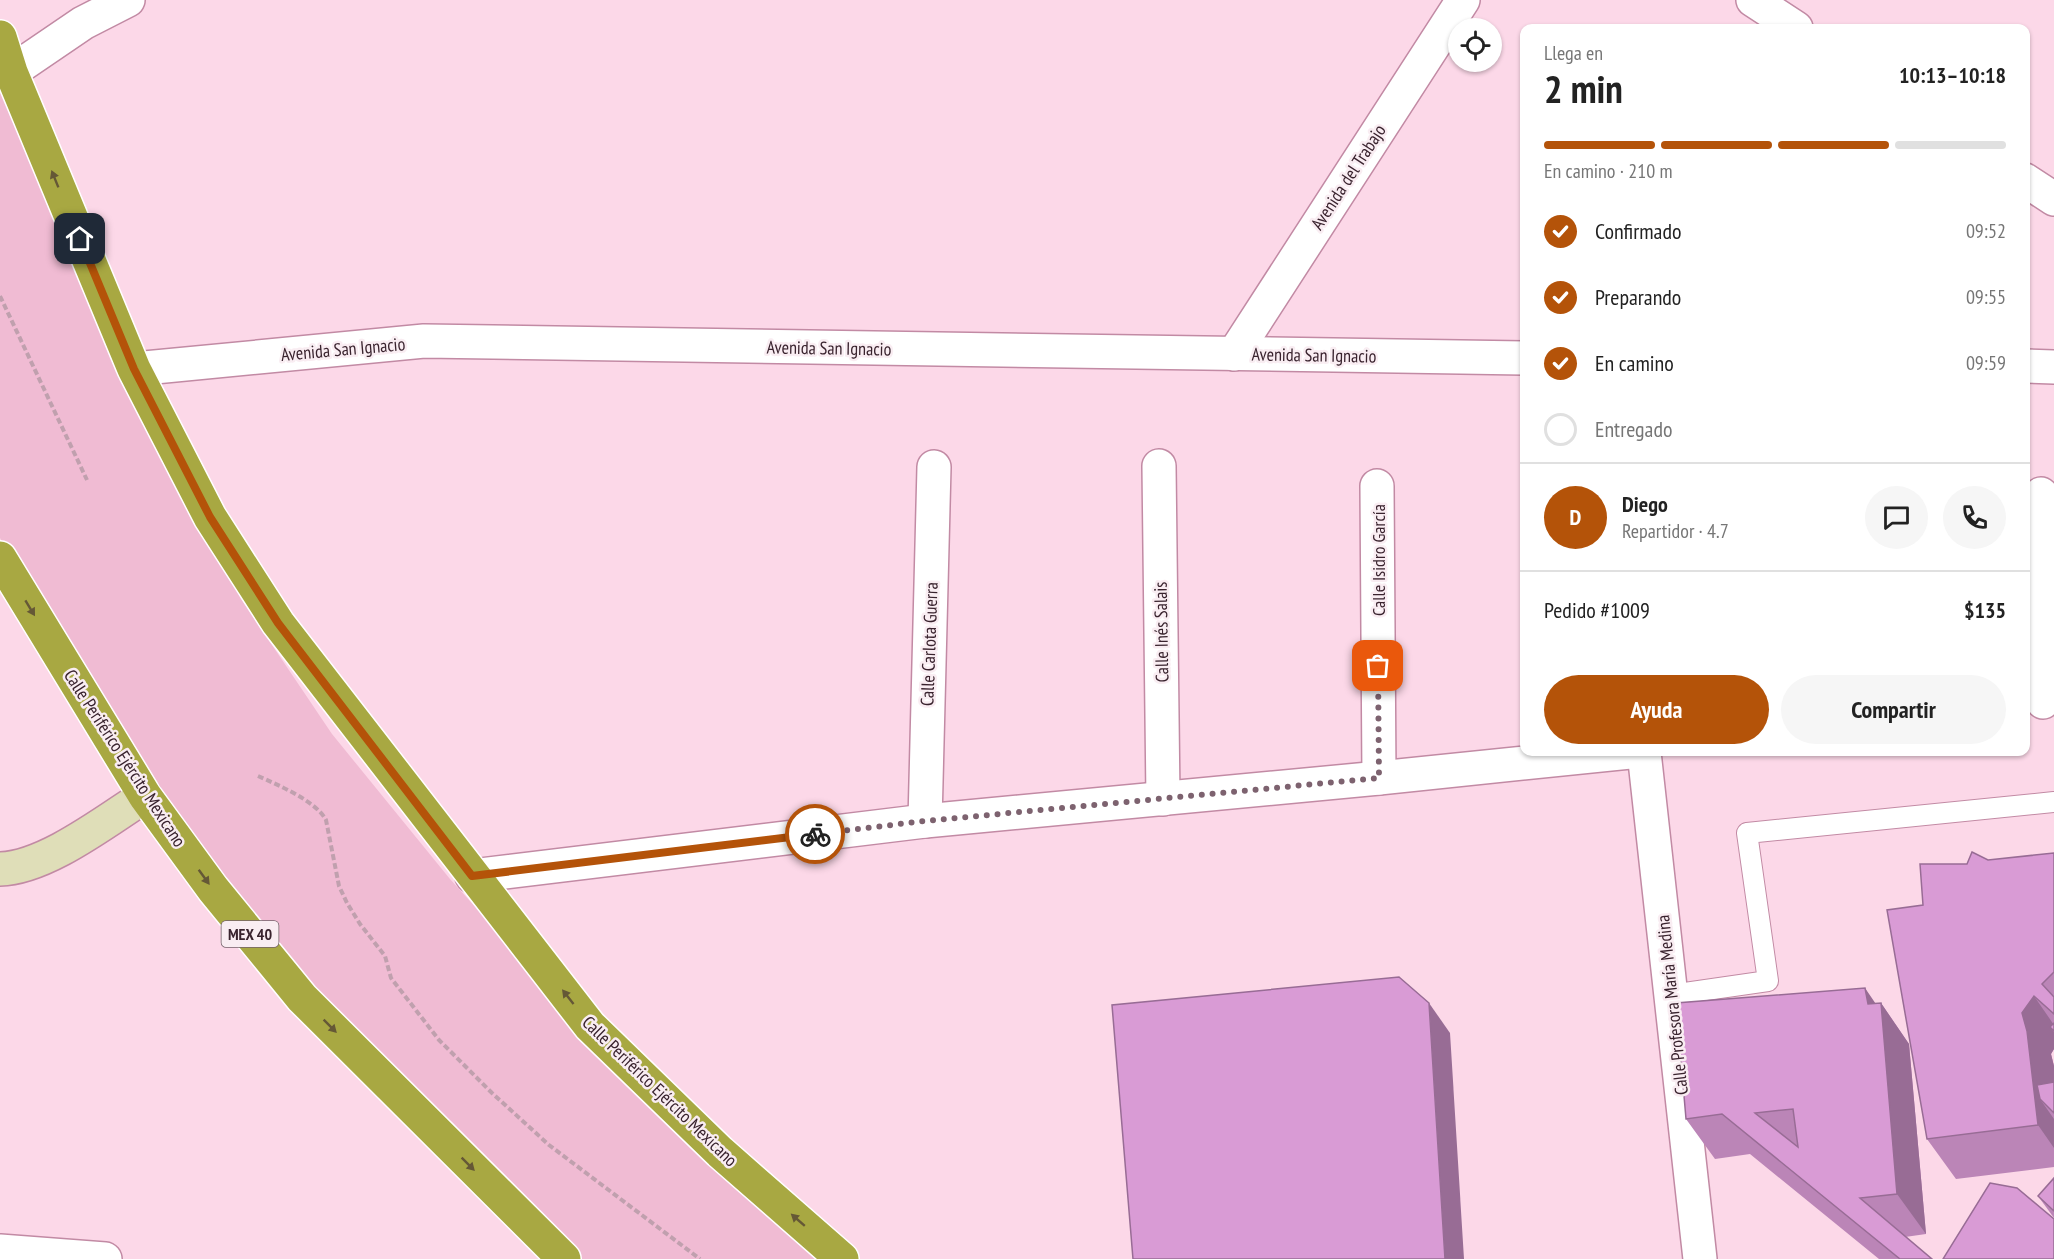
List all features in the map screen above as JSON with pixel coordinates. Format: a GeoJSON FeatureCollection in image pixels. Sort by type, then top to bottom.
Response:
{"type":"FeatureCollection","features":[{"type":"Feature","properties":{"kind":"highway","name":"Calle Periférico Ejército Mexicano"},"geometry":{"type":"LineString","coordinates":[[0,37],[11,72],[134,369],[210,517],[278,623],[590,1026],[720,1152],[842,1259]]}},
{"type":"Feature","properties":{"kind":"highway","name":"Calle Periférico Ejército Mexicano"},"geometry":{"type":"LineString","coordinates":[[0,558],[145,796],[213,889],[302,998],[561,1258]]}},
{"type":"Feature","properties":{"kind":"main road"},"geometry":{"type":"LineString","coordinates":[[0,869],[37,861],[78,839],[145,796]]}},
{"type":"Feature","properties":{"kind":"street"},"geometry":{"type":"LineString","coordinates":[[11,72],[83,23],[128,0]]}},
{"type":"Feature","properties":{"kind":"street","name":"Avenida del Trabajo"},"geometry":{"type":"LineString","coordinates":[[1234,354],[1463,0]]}},
{"type":"Feature","properties":{"kind":"street"},"geometry":{"type":"LineString","coordinates":[[1753,0],[1790,24]]}},
{"type":"Feature","properties":{"kind":"street"},"geometry":{"type":"LineString","coordinates":[[2030,183],[2054,199]]}},
{"type":"Feature","properties":{"kind":"street","name":"Avenida San Ignacio"},"geometry":{"type":"LineString","coordinates":[[134,369],[424,342],[1520,358]]}},
{"type":"Feature","properties":{"kind":"street"},"geometry":{"type":"LineString","coordinates":[[2030,366],[2054,367]]}},
{"type":"Feature","properties":{"kind":"street","name":"Calle Inés Salais"},"geometry":{"type":"LineString","coordinates":[[1159,466],[1163,799]]}},
{"type":"Feature","properties":{"kind":"street","name":"Calle Carlota Guerra"},"geometry":{"type":"LineString","coordinates":[[925,821],[934,467]]}},
{"type":"Feature","properties":{"kind":"street","name":"Calle Isidro García"},"geometry":{"type":"LineString","coordinates":[[1377,486],[1379,778]]}},
{"type":"Feature","properties":{"kind":"street"},"geometry":{"type":"LineString","coordinates":[[2040,702],[2041,494]]}},
{"type":"Feature","properties":{"kind":"street"},"geometry":{"type":"LineString","coordinates":[[472,876],[925,821],[1379,778],[1570,756]]}},
{"type":"Feature","properties":{"kind":"street","name":"Calle Profesora María Medina"},"geometry":{"type":"LineString","coordinates":[[1644,756],[1700,1259]]}},
{"type":"Feature","properties":{"kind":"street"},"geometry":{"type":"LineString","coordinates":[[0,1251],[105,1259]]}},
{"type":"Feature","properties":{"kind":"lane"},"geometry":{"type":"LineString","coordinates":[[1671,995],[1768,981],[1748,833],[2054,802]]}},
{"type":"Feature","properties":{"kind":"path"},"geometry":{"type":"LineString","coordinates":[[0,296],[87,480]]}},
{"type":"Feature","properties":{"kind":"path"},"geometry":{"type":"LineString","coordinates":[[258,776],[278,785],[322,812],[326,820],[339,886],[347,903],[385,956],[391,978],[439,1040],[549,1145],[700,1259]]}},
{"type":"Feature","properties":{"kind":"shaded area"},"geometry":{"type":"Polygon","coordinates":[[[0,56],[118,334],[241,599],[332,734],[450,879],[575,1017],[834,1259],[571,1259],[306,996],[151,794],[0,538],[0,56]]]}},
{"type":"Feature","properties":{"kind":"building"},"geometry":{"type":"Polygon","coordinates":[[[1972,852],[1988,860],[2054,853],[2054,972],[2042,984],[2054,997],[2054,1014],[2034,996],[2022,1013],[2027,1031],[2038,1125],[1927,1139],[1887,910],[1923,905],[1920,864],[1967,864],[1972,852]]]}},
{"type":"Feature","properties":{"kind":"building"},"geometry":{"type":"Polygon","coordinates":[[[1399,977],[1429,1003],[1445,1259],[1133,1259],[1112,1005],[1399,977]]]}},
{"type":"Feature","properties":{"kind":"building"},"geometry":{"type":"Polygon","coordinates":[[[1865,988],[1868,1004],[1881,1003],[1897,1194],[1860,1198],[1932,1259],[1900,1259],[1722,1114],[1686,1119],[1676,1003],[1865,988]],[[1793,1109],[1755,1113],[1798,1147],[1793,1109]]]}},
{"type":"Feature","properties":{"kind":"building"},"geometry":{"type":"Polygon","coordinates":[[[2054,1082],[2054,1113],[2040,1099],[2037,1085],[2054,1082]]]}},
{"type":"Feature","properties":{"kind":"building"},"geometry":{"type":"Polygon","coordinates":[[[2054,1178],[2054,1211],[2038,1196],[2054,1178]]]}},
{"type":"Feature","properties":{"kind":"building"},"geometry":{"type":"Polygon","coordinates":[[[1990,1183],[2017,1188],[2054,1219],[2054,1259],[1943,1259],[1990,1183]]]}},
{"type":"Feature","properties":{"kind":"way so far"},"geometry":{"type":"LineString","coordinates":[[815,834],[925,821],[1379,778],[1378,666]]}},
{"type":"Feature","properties":{"kind":"route"},"geometry":{"type":"LineString","coordinates":[[80,239],[134,369],[210,517],[278,623],[472,876],[815,834]]}}]}
